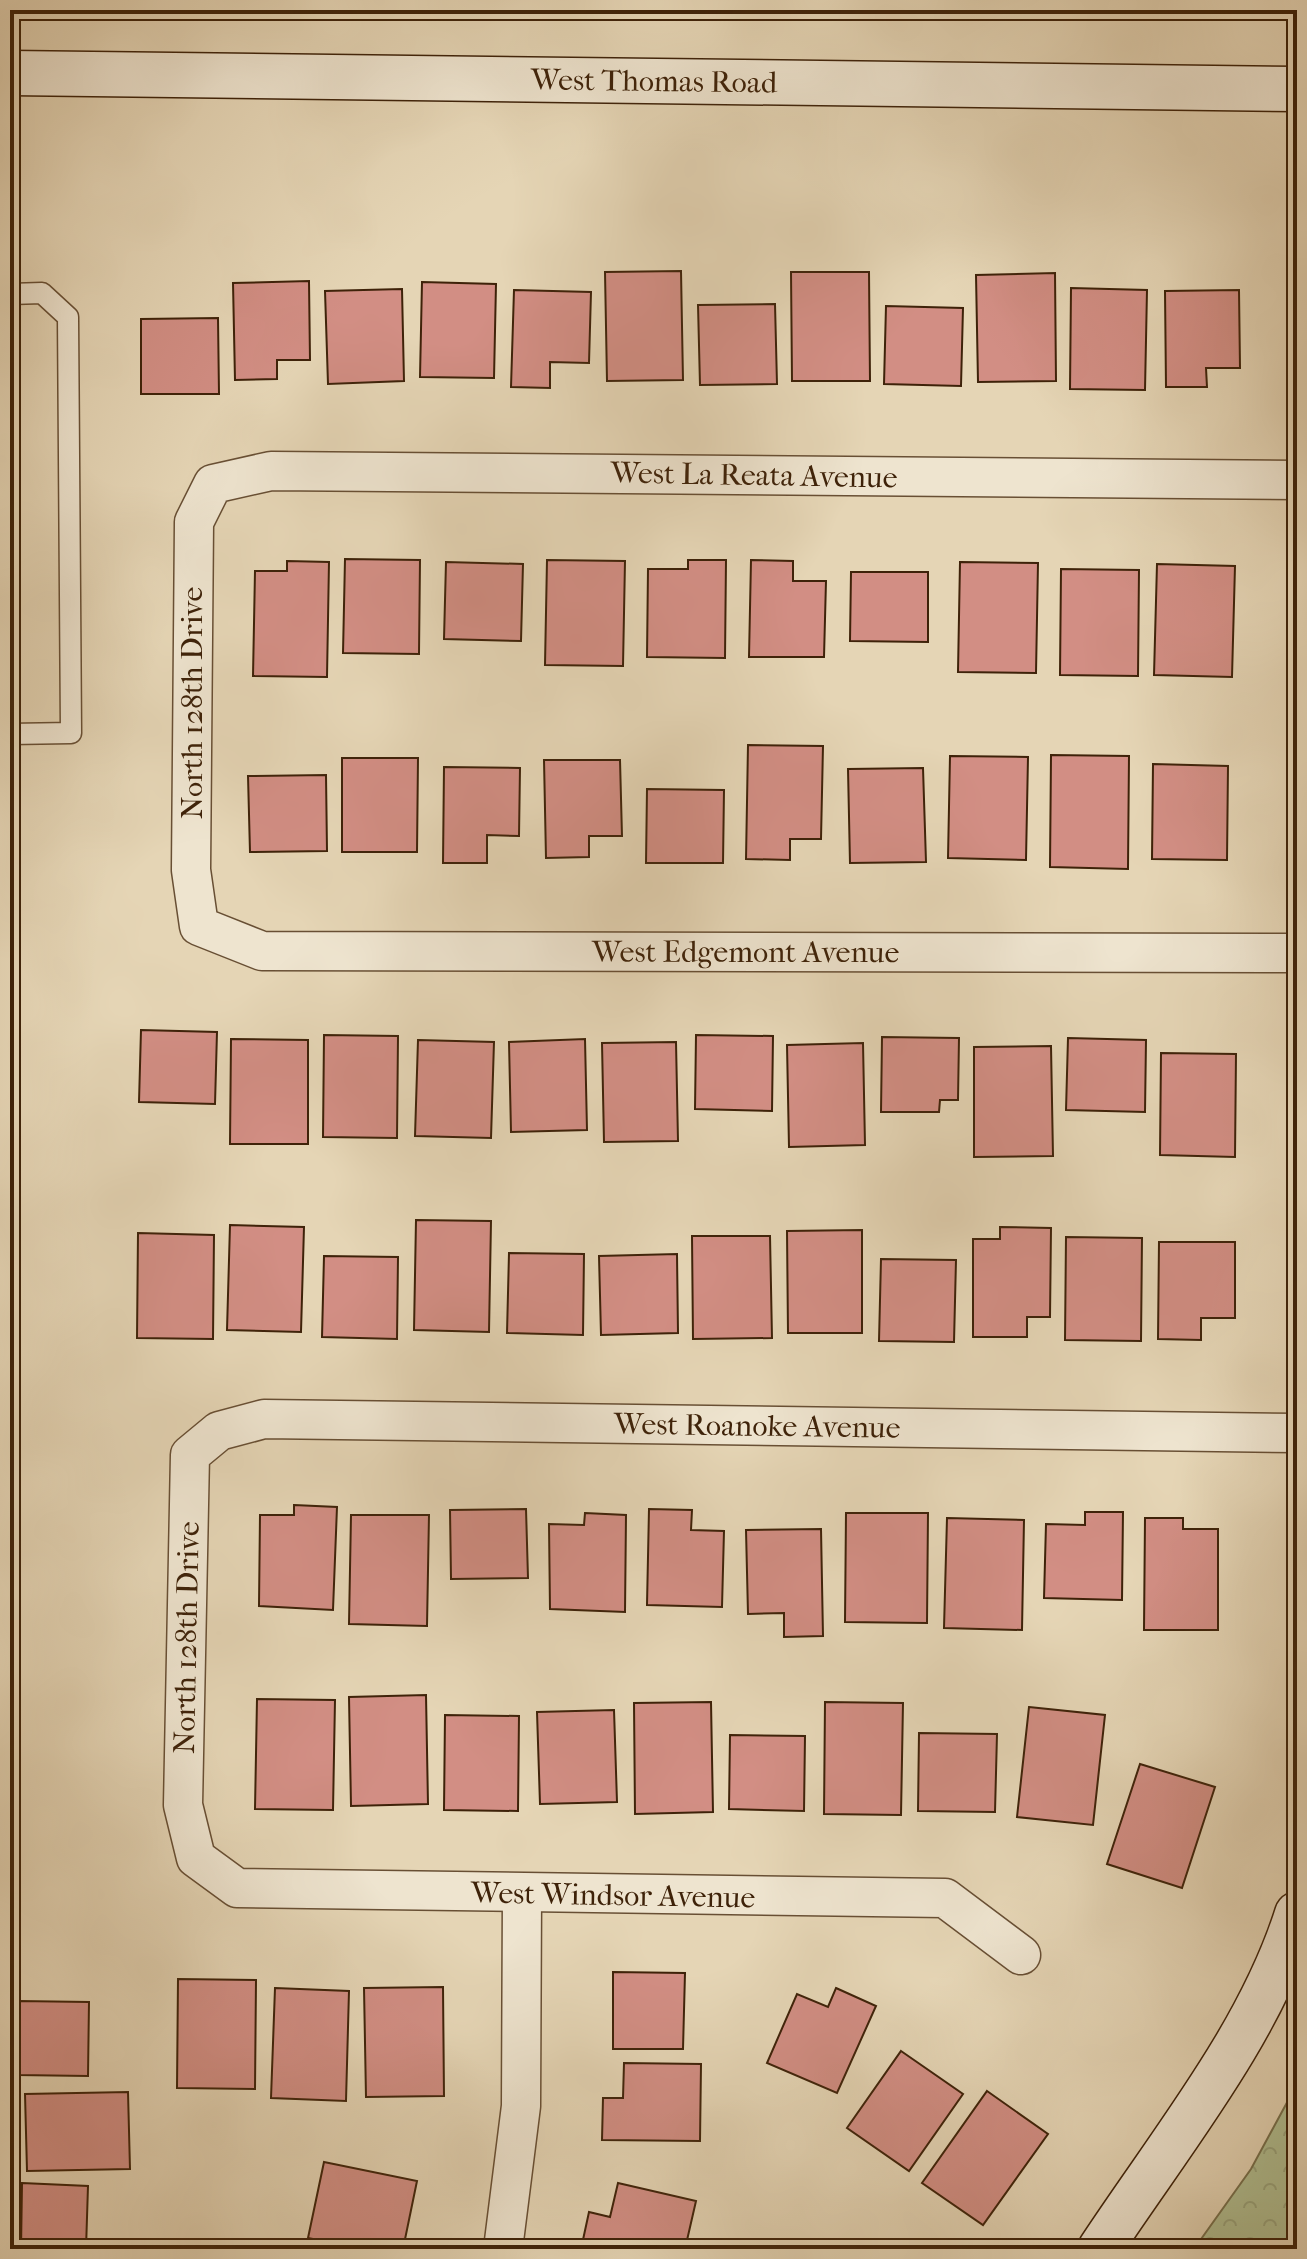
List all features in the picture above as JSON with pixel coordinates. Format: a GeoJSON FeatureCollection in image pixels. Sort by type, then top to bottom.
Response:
{"type":"FeatureCollection","features":[{"type":"Feature","properties":{"kind":"street","name":"West Thomas Road"},"geometry":{"type":"LineString","coordinates":[[10,73],[1297,89]]}},
{"type":"Feature","properties":{"kind":"street","name":"West La Reata Avenue"},"geometry":{"type":"LineString","coordinates":[[213,484],[271,471],[1297,480]]}},
{"type":"Feature","properties":{"kind":"street","name":"North 128th Drive"},"geometry":{"type":"LineString","coordinates":[[199,926],[191,870],[194,522],[213,484]]}},
{"type":"Feature","properties":{"kind":"street","name":"West Edgemont Avenue"},"geometry":{"type":"LineString","coordinates":[[199,926],[262,951],[1297,953]]}},
{"type":"Feature","properties":{"kind":"street","name":"West Roanoke Avenue"},"geometry":{"type":"LineString","coordinates":[[219,1431],[264,1419],[1297,1433]]}},
{"type":"Feature","properties":{"kind":"street","name":"North 128th Drive"},"geometry":{"type":"LineString","coordinates":[[196,1858],[183,1805],[190,1455],[219,1431]]}},
{"type":"Feature","properties":{"kind":"street","name":"West Windsor Avenue"},"geometry":{"type":"LineString","coordinates":[[196,1858],[237,1888],[945,1898],[1021,1955]]}},
{"type":"Feature","properties":{"kind":"street"},"geometry":{"type":"LineString","coordinates":[[503,2249],[521,2106],[522,1894]]}},
{"type":"Feature","properties":{"kind":"street"},"geometry":{"type":"LineString","coordinates":[[1100,2249],[1290,1963],[1297,1914]]}},
{"type":"Feature","properties":{"kind":"lane"},"geometry":{"type":"LineString","coordinates":[[10,294],[42,293],[68,317],[71,733],[10,734]]}},
{"type":"Feature","properties":{"kind":"green space"},"geometry":{"type":"Polygon","coordinates":[[[1297,2084],[1297,2249],[1194,2249],[1251,2169],[1297,2084]]]}},
{"type":"Feature","properties":{"kind":"building"},"geometry":{"type":"Polygon","coordinates":[[[681,271],[683,380],[607,381],[605,272],[681,271]]]}},
{"type":"Feature","properties":{"kind":"building"},"geometry":{"type":"Polygon","coordinates":[[[791,272],[869,272],[870,381],[792,381],[791,272]]]}},
{"type":"Feature","properties":{"kind":"building"},"geometry":{"type":"Polygon","coordinates":[[[1055,273],[1056,381],[978,382],[976,275],[1055,273]]]}},
{"type":"Feature","properties":{"kind":"building"},"geometry":{"type":"Polygon","coordinates":[[[309,281],[310,360],[277,360],[277,379],[235,380],[233,283],[309,281]]]}},
{"type":"Feature","properties":{"kind":"building"},"geometry":{"type":"Polygon","coordinates":[[[422,282],[496,284],[494,378],[420,377],[422,282]]]}},
{"type":"Feature","properties":{"kind":"building"},"geometry":{"type":"Polygon","coordinates":[[[1071,288],[1147,290],[1145,390],[1070,389],[1071,288]]]}},
{"type":"Feature","properties":{"kind":"building"},"geometry":{"type":"Polygon","coordinates":[[[402,289],[404,381],[328,384],[325,291],[402,289]]]}},
{"type":"Feature","properties":{"kind":"building"},"geometry":{"type":"Polygon","coordinates":[[[514,290],[591,292],[589,363],[550,362],[550,388],[511,387],[514,290]]]}},
{"type":"Feature","properties":{"kind":"building"},"geometry":{"type":"Polygon","coordinates":[[[1239,290],[1240,368],[1206,368],[1207,387],[1166,387],[1165,291],[1239,290]]]}},
{"type":"Feature","properties":{"kind":"building"},"geometry":{"type":"Polygon","coordinates":[[[775,304],[777,384],[700,385],[698,305],[775,304]]]}},
{"type":"Feature","properties":{"kind":"building"},"geometry":{"type":"Polygon","coordinates":[[[886,306],[963,308],[961,386],[884,384],[886,306]]]}},
{"type":"Feature","properties":{"kind":"building"},"geometry":{"type":"Polygon","coordinates":[[[218,318],[219,394],[141,394],[141,319],[218,318]]]}},
{"type":"Feature","properties":{"kind":"building"},"geometry":{"type":"Polygon","coordinates":[[[345,559],[420,560],[419,654],[343,653],[345,559]]]}},
{"type":"Feature","properties":{"kind":"building"},"geometry":{"type":"Polygon","coordinates":[[[547,560],[625,561],[623,666],[545,665],[547,560]]]}},
{"type":"Feature","properties":{"kind":"building"},"geometry":{"type":"Polygon","coordinates":[[[688,560],[726,560],[725,658],[647,657],[648,569],[688,569],[688,560]]]}},
{"type":"Feature","properties":{"kind":"building"},"geometry":{"type":"Polygon","coordinates":[[[751,560],[793,561],[793,581],[826,581],[824,657],[749,657],[751,560]]]}},
{"type":"Feature","properties":{"kind":"building"},"geometry":{"type":"Polygon","coordinates":[[[287,561],[329,562],[327,677],[253,676],[255,571],[287,571],[287,561]]]}},
{"type":"Feature","properties":{"kind":"building"},"geometry":{"type":"Polygon","coordinates":[[[446,562],[523,564],[521,641],[444,639],[446,562]]]}},
{"type":"Feature","properties":{"kind":"building"},"geometry":{"type":"Polygon","coordinates":[[[960,562],[1038,563],[1036,673],[958,672],[960,562]]]}},
{"type":"Feature","properties":{"kind":"building"},"geometry":{"type":"Polygon","coordinates":[[[1157,564],[1235,566],[1232,677],[1154,675],[1157,564]]]}},
{"type":"Feature","properties":{"kind":"building"},"geometry":{"type":"Polygon","coordinates":[[[1061,569],[1139,570],[1138,676],[1060,675],[1061,569]]]}},
{"type":"Feature","properties":{"kind":"building"},"geometry":{"type":"Polygon","coordinates":[[[851,572],[928,572],[928,642],[850,641],[851,572]]]}},
{"type":"Feature","properties":{"kind":"building"},"geometry":{"type":"Polygon","coordinates":[[[748,745],[823,746],[821,839],[790,839],[790,860],[746,859],[748,745]]]}},
{"type":"Feature","properties":{"kind":"building"},"geometry":{"type":"Polygon","coordinates":[[[1051,755],[1129,756],[1128,869],[1050,867],[1051,755]]]}},
{"type":"Feature","properties":{"kind":"building"},"geometry":{"type":"Polygon","coordinates":[[[950,756],[1028,757],[1026,860],[948,858],[950,756]]]}},
{"type":"Feature","properties":{"kind":"building"},"geometry":{"type":"Polygon","coordinates":[[[342,758],[418,758],[417,852],[342,852],[342,758]]]}},
{"type":"Feature","properties":{"kind":"building"},"geometry":{"type":"Polygon","coordinates":[[[544,760],[620,760],[622,836],[589,836],[589,857],[546,858],[544,760]]]}},
{"type":"Feature","properties":{"kind":"building"},"geometry":{"type":"Polygon","coordinates":[[[1153,764],[1228,766],[1227,860],[1152,859],[1153,764]]]}},
{"type":"Feature","properties":{"kind":"building"},"geometry":{"type":"Polygon","coordinates":[[[444,767],[520,768],[519,836],[487,835],[487,863],[443,863],[444,767]]]}},
{"type":"Feature","properties":{"kind":"building"},"geometry":{"type":"Polygon","coordinates":[[[923,768],[926,862],[850,863],[848,769],[923,768]]]}},
{"type":"Feature","properties":{"kind":"building"},"geometry":{"type":"Polygon","coordinates":[[[326,775],[327,851],[250,852],[248,776],[326,775]]]}},
{"type":"Feature","properties":{"kind":"building"},"geometry":{"type":"Polygon","coordinates":[[[647,789],[724,790],[723,863],[646,863],[647,789]]]}},
{"type":"Feature","properties":{"kind":"building"},"geometry":{"type":"Polygon","coordinates":[[[141,1030],[217,1032],[215,1104],[139,1102],[141,1030]]]}},
{"type":"Feature","properties":{"kind":"building"},"geometry":{"type":"Polygon","coordinates":[[[324,1035],[398,1036],[397,1138],[323,1137],[324,1035]]]}},
{"type":"Feature","properties":{"kind":"building"},"geometry":{"type":"Polygon","coordinates":[[[696,1035],[773,1036],[772,1111],[695,1109],[696,1035]]]}},
{"type":"Feature","properties":{"kind":"building"},"geometry":{"type":"Polygon","coordinates":[[[882,1037],[959,1038],[958,1100],[940,1100],[939,1112],[881,1112],[882,1037]]]}},
{"type":"Feature","properties":{"kind":"building"},"geometry":{"type":"Polygon","coordinates":[[[1068,1038],[1146,1040],[1145,1112],[1066,1110],[1068,1038]]]}},
{"type":"Feature","properties":{"kind":"building"},"geometry":{"type":"Polygon","coordinates":[[[231,1039],[308,1040],[308,1144],[230,1144],[231,1039]]]}},
{"type":"Feature","properties":{"kind":"building"},"geometry":{"type":"Polygon","coordinates":[[[585,1039],[587,1130],[511,1132],[509,1042],[585,1039]]]}},
{"type":"Feature","properties":{"kind":"building"},"geometry":{"type":"Polygon","coordinates":[[[418,1040],[494,1042],[491,1138],[415,1136],[418,1040]]]}},
{"type":"Feature","properties":{"kind":"building"},"geometry":{"type":"Polygon","coordinates":[[[676,1042],[678,1141],[604,1142],[602,1043],[676,1042]]]}},
{"type":"Feature","properties":{"kind":"building"},"geometry":{"type":"Polygon","coordinates":[[[863,1043],[865,1145],[789,1147],[787,1045],[863,1043]]]}},
{"type":"Feature","properties":{"kind":"building"},"geometry":{"type":"Polygon","coordinates":[[[1051,1046],[1053,1156],[974,1157],[974,1047],[1051,1046]]]}},
{"type":"Feature","properties":{"kind":"building"},"geometry":{"type":"Polygon","coordinates":[[[1161,1053],[1236,1054],[1235,1157],[1160,1155],[1161,1053]]]}},
{"type":"Feature","properties":{"kind":"building"},"geometry":{"type":"Polygon","coordinates":[[[416,1220],[491,1221],[489,1332],[414,1330],[416,1220]]]}},
{"type":"Feature","properties":{"kind":"building"},"geometry":{"type":"Polygon","coordinates":[[[230,1225],[304,1227],[301,1332],[227,1330],[230,1225]]]}},
{"type":"Feature","properties":{"kind":"building"},"geometry":{"type":"Polygon","coordinates":[[[1000,1227],[1051,1228],[1050,1317],[1027,1317],[1027,1337],[973,1337],[973,1239],[1000,1239],[1000,1227]]]}},
{"type":"Feature","properties":{"kind":"building"},"geometry":{"type":"Polygon","coordinates":[[[862,1230],[862,1333],[788,1333],[787,1231],[862,1230]]]}},
{"type":"Feature","properties":{"kind":"building"},"geometry":{"type":"Polygon","coordinates":[[[138,1233],[214,1235],[213,1339],[137,1338],[138,1233]]]}},
{"type":"Feature","properties":{"kind":"building"},"geometry":{"type":"Polygon","coordinates":[[[692,1236],[770,1236],[772,1338],[693,1339],[692,1236]]]}},
{"type":"Feature","properties":{"kind":"building"},"geometry":{"type":"Polygon","coordinates":[[[1066,1237],[1142,1238],[1141,1341],[1065,1340],[1066,1237]]]}},
{"type":"Feature","properties":{"kind":"building"},"geometry":{"type":"Polygon","coordinates":[[[1159,1242],[1235,1242],[1235,1318],[1201,1318],[1201,1340],[1158,1339],[1159,1242]]]}},
{"type":"Feature","properties":{"kind":"building"},"geometry":{"type":"Polygon","coordinates":[[[509,1253],[584,1254],[583,1335],[507,1333],[509,1253]]]}},
{"type":"Feature","properties":{"kind":"building"},"geometry":{"type":"Polygon","coordinates":[[[677,1254],[678,1333],[601,1335],[599,1256],[677,1254]]]}},
{"type":"Feature","properties":{"kind":"building"},"geometry":{"type":"Polygon","coordinates":[[[324,1256],[398,1257],[397,1339],[322,1337],[324,1256]]]}},
{"type":"Feature","properties":{"kind":"building"},"geometry":{"type":"Polygon","coordinates":[[[881,1259],[956,1260],[954,1342],[879,1341],[881,1259]]]}},
{"type":"Feature","properties":{"kind":"building"},"geometry":{"type":"Polygon","coordinates":[[[294,1505],[337,1507],[333,1610],[259,1606],[260,1515],[294,1515],[294,1505]]]}},
{"type":"Feature","properties":{"kind":"building"},"geometry":{"type":"Polygon","coordinates":[[[526,1509],[528,1578],[451,1579],[450,1510],[526,1509]]]}},
{"type":"Feature","properties":{"kind":"building"},"geometry":{"type":"Polygon","coordinates":[[[649,1509],[692,1510],[691,1530],[724,1531],[722,1607],[647,1605],[649,1509]]]}},
{"type":"Feature","properties":{"kind":"building"},"geometry":{"type":"Polygon","coordinates":[[[1085,1512],[1123,1512],[1122,1600],[1044,1598],[1046,1524],[1085,1525],[1085,1512]]]}},
{"type":"Feature","properties":{"kind":"building"},"geometry":{"type":"Polygon","coordinates":[[[585,1513],[626,1515],[625,1612],[550,1609],[549,1524],[584,1525],[585,1513]]]}},
{"type":"Feature","properties":{"kind":"building"},"geometry":{"type":"Polygon","coordinates":[[[846,1513],[928,1513],[927,1623],[845,1622],[846,1513]]]}},
{"type":"Feature","properties":{"kind":"building"},"geometry":{"type":"Polygon","coordinates":[[[351,1515],[429,1515],[427,1626],[349,1624],[351,1515]]]}},
{"type":"Feature","properties":{"kind":"building"},"geometry":{"type":"Polygon","coordinates":[[[947,1518],[1024,1520],[1022,1630],[944,1628],[947,1518]]]}},
{"type":"Feature","properties":{"kind":"building"},"geometry":{"type":"Polygon","coordinates":[[[1145,1518],[1183,1518],[1183,1529],[1218,1529],[1218,1630],[1144,1630],[1145,1518]]]}},
{"type":"Feature","properties":{"kind":"building"},"geometry":{"type":"Polygon","coordinates":[[[821,1529],[823,1636],[784,1637],[784,1613],[748,1614],[746,1530],[821,1529]]]}},
{"type":"Feature","properties":{"kind":"building"},"geometry":{"type":"Polygon","coordinates":[[[426,1695],[428,1804],[351,1806],[349,1697],[426,1695]]]}},
{"type":"Feature","properties":{"kind":"building"},"geometry":{"type":"Polygon","coordinates":[[[257,1699],[335,1700],[333,1810],[255,1809],[257,1699]]]}},
{"type":"Feature","properties":{"kind":"building"},"geometry":{"type":"Polygon","coordinates":[[[711,1702],[713,1812],[635,1814],[634,1703],[711,1702]]]}},
{"type":"Feature","properties":{"kind":"building"},"geometry":{"type":"Polygon","coordinates":[[[825,1702],[903,1703],[901,1815],[824,1814],[825,1702]]]}},
{"type":"Feature","properties":{"kind":"building"},"geometry":{"type":"Polygon","coordinates":[[[1029,1707],[1105,1715],[1093,1825],[1017,1817],[1029,1707]]]}},
{"type":"Feature","properties":{"kind":"building"},"geometry":{"type":"Polygon","coordinates":[[[614,1710],[617,1802],[540,1804],[537,1712],[614,1710]]]}},
{"type":"Feature","properties":{"kind":"building"},"geometry":{"type":"Polygon","coordinates":[[[445,1715],[519,1716],[518,1811],[444,1810],[445,1715]]]}},
{"type":"Feature","properties":{"kind":"building"},"geometry":{"type":"Polygon","coordinates":[[[919,1733],[997,1734],[995,1812],[918,1811],[919,1733]]]}},
{"type":"Feature","properties":{"kind":"building"},"geometry":{"type":"Polygon","coordinates":[[[730,1735],[805,1736],[804,1811],[729,1809],[730,1735]]]}},
{"type":"Feature","properties":{"kind":"building"},"geometry":{"type":"Polygon","coordinates":[[[1140,1764],[1215,1787],[1182,1888],[1107,1864],[1140,1764]]]}},
{"type":"Feature","properties":{"kind":"building"},"geometry":{"type":"Polygon","coordinates":[[[613,1972],[685,1973],[683,2049],[613,2049],[613,1972]]]}},
{"type":"Feature","properties":{"kind":"building"},"geometry":{"type":"Polygon","coordinates":[[[178,1979],[256,1980],[255,2089],[177,2088],[178,1979]]]}},
{"type":"Feature","properties":{"kind":"building"},"geometry":{"type":"Polygon","coordinates":[[[443,1987],[444,2096],[366,2097],[364,1988],[443,1987]]]}},
{"type":"Feature","properties":{"kind":"building"},"geometry":{"type":"Polygon","coordinates":[[[275,1988],[349,1991],[346,2101],[271,2098],[275,1988]]]}},
{"type":"Feature","properties":{"kind":"building"},"geometry":{"type":"Polygon","coordinates":[[[836,1988],[876,2006],[837,2093],[767,2063],[797,1994],[828,2007],[836,1988]]]}},
{"type":"Feature","properties":{"kind":"building"},"geometry":{"type":"Polygon","coordinates":[[[18,2001],[89,2002],[88,2076],[17,2075],[18,2001]]]}},
{"type":"Feature","properties":{"kind":"building"},"geometry":{"type":"Polygon","coordinates":[[[901,2051],[963,2094],[909,2171],[847,2128],[901,2051]]]}},
{"type":"Feature","properties":{"kind":"building"},"geometry":{"type":"Polygon","coordinates":[[[624,2063],[701,2064],[700,2141],[602,2140],[603,2098],[623,2098],[624,2063]]]}},
{"type":"Feature","properties":{"kind":"building"},"geometry":{"type":"Polygon","coordinates":[[[987,2091],[1048,2134],[983,2225],[922,2183],[987,2091]]]}},
{"type":"Feature","properties":{"kind":"building"},"geometry":{"type":"Polygon","coordinates":[[[128,2092],[130,2169],[27,2171],[25,2094],[128,2092]]]}},
{"type":"Feature","properties":{"kind":"building"},"geometry":{"type":"Polygon","coordinates":[[[324,2162],[417,2181],[403,2249],[362,2249],[308,2238],[324,2162]]]}},
{"type":"Feature","properties":{"kind":"building"},"geometry":{"type":"Polygon","coordinates":[[[22,2183],[88,2186],[86,2249],[21,2249],[22,2183]]]}},
{"type":"Feature","properties":{"kind":"building"},"geometry":{"type":"Polygon","coordinates":[[[618,2183],[696,2201],[685,2249],[581,2249],[589,2212],[610,2217],[618,2183]]]}}]}
